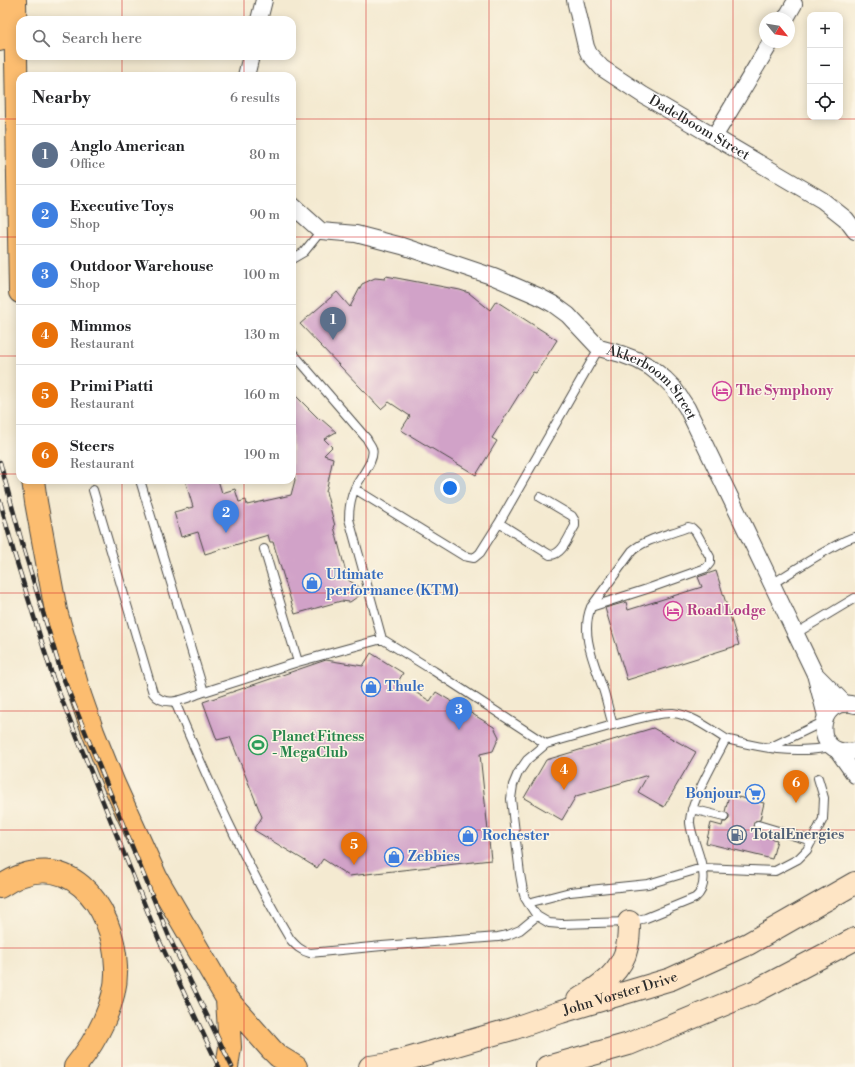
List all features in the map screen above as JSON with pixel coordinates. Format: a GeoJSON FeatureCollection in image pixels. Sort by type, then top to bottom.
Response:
{"type":"FeatureCollection","features":[{"type":"Feature","properties":{"kind":"highway"},"geometry":{"type":"LineString","coordinates":[[0,40],[2,0]]}},
{"type":"Feature","properties":{"kind":"highway"},"geometry":{"type":"LineString","coordinates":[[15,0],[16,58]]}},
{"type":"Feature","properties":{"kind":"highway"},"geometry":{"type":"LineString","coordinates":[[16,60],[16,72]]}},
{"type":"Feature","properties":{"kind":"highway"},"geometry":{"type":"LineString","coordinates":[[34,484],[56,611],[80,695],[117,791],[156,877],[227,999],[278,1056],[296,1067]]}},
{"type":"Feature","properties":{"kind":"highway"},"geometry":{"type":"LineString","coordinates":[[0,887],[10,880],[34,872],[47,871],[69,878],[88,892],[104,917],[110,930],[116,967],[116,980],[110,1007],[93,1042],[75,1067]]}},
{"type":"Feature","properties":{"kind":"highway"},"geometry":{"type":"LineString","coordinates":[[227,999],[230,1047],[227,1067]]}},
{"type":"Feature","properties":{"kind":"main road","name":"John Vorster Drive"},"geometry":{"type":"LineString","coordinates":[[370,1067],[390,1064],[512,1029],[560,1012],[671,979],[748,944],[855,883]]}},
{"type":"Feature","properties":{"kind":"main road"},"geometry":{"type":"LineString","coordinates":[[560,1012],[595,989],[608,979],[616,970],[627,949],[629,922]]}},
{"type":"Feature","properties":{"kind":"main road"},"geometry":{"type":"LineString","coordinates":[[547,1067],[629,1044],[754,992],[855,939]]}},
{"type":"Feature","properties":{"kind":"street"},"geometry":{"type":"LineString","coordinates":[[260,16],[264,0]]}},
{"type":"Feature","properties":{"kind":"street","name":"Dadelboom Street"},"geometry":{"type":"LineString","coordinates":[[575,0],[586,47],[589,54],[602,68],[644,95],[822,200],[846,219],[855,231]]}},
{"type":"Feature","properties":{"kind":"street"},"geometry":{"type":"LineString","coordinates":[[789,12],[794,4]]}},
{"type":"Feature","properties":{"kind":"street"},"geometry":{"type":"LineString","coordinates":[[714,137],[767,48]]}},
{"type":"Feature","properties":{"kind":"street"},"geometry":{"type":"LineString","coordinates":[[247,72],[250,60]]}},
{"type":"Feature","properties":{"kind":"street"},"geometry":{"type":"LineString","coordinates":[[296,209],[321,231]]}},
{"type":"Feature","properties":{"kind":"street","name":"Akkerboom Street"},"geometry":{"type":"LineString","coordinates":[[321,231],[356,234],[383,240],[501,280],[538,296],[563,311],[599,348],[621,354],[650,367],[664,379],[679,395],[687,408],[815,674],[825,719],[823,732],[826,740],[834,749]]}},
{"type":"Feature","properties":{"kind":"street","name":"Akkerboom Street"},"geometry":{"type":"LineString","coordinates":[[815,674],[850,704]]}},
{"type":"Feature","properties":{"kind":"street"},"geometry":{"type":"LineString","coordinates":[[825,719],[831,709],[838,705],[850,704]]}},
{"type":"Feature","properties":{"kind":"street"},"geometry":{"type":"LineString","coordinates":[[834,749],[846,753],[855,751]]}},
{"type":"Feature","properties":{"kind":"street"},"geometry":{"type":"LineString","coordinates":[[834,749],[855,775]]}},
{"type":"Feature","properties":{"kind":"lane"},"geometry":{"type":"LineString","coordinates":[[296,257],[304,252],[321,231]]}},
{"type":"Feature","properties":{"kind":"lane"},"geometry":{"type":"LineString","coordinates":[[355,489],[464,556],[474,558],[480,553],[499,523],[599,348]]}},
{"type":"Feature","properties":{"kind":"lane"},"geometry":{"type":"LineString","coordinates":[[296,357],[367,439],[372,448],[370,461],[355,489],[350,508],[350,519],[382,639],[546,744]]}},
{"type":"Feature","properties":{"kind":"lane"},"geometry":{"type":"LineString","coordinates":[[141,484],[204,692]]}},
{"type":"Feature","properties":{"kind":"lane"},"geometry":{"type":"LineString","coordinates":[[93,490],[153,693],[165,702],[175,702],[298,662],[382,639]]}},
{"type":"Feature","properties":{"kind":"lane"},"geometry":{"type":"LineString","coordinates":[[499,523],[550,555],[559,553],[575,526],[575,521],[572,516],[540,497]]}},
{"type":"Feature","properties":{"kind":"lane"},"geometry":{"type":"LineString","coordinates":[[592,607],[706,568],[710,564],[710,557],[696,532],[692,528],[688,527],[638,545],[621,565],[592,607],[587,617],[590,653],[613,725]]}},
{"type":"Feature","properties":{"kind":"lane"},"geometry":{"type":"LineString","coordinates":[[772,584],[851,537],[855,537]]}},
{"type":"Feature","properties":{"kind":"lane"},"geometry":{"type":"LineString","coordinates":[[264,549],[298,662]]}},
{"type":"Feature","properties":{"kind":"lane"},"geometry":{"type":"LineString","coordinates":[[795,634],[855,598]]}},
{"type":"Feature","properties":{"kind":"lane"},"geometry":{"type":"LineString","coordinates":[[175,702],[242,852],[265,897],[290,939],[303,951],[310,953],[493,938],[508,935],[520,930],[537,916]]}},
{"type":"Feature","properties":{"kind":"lane"},"geometry":{"type":"LineString","coordinates":[[726,739],[706,777],[692,809],[690,824],[702,868],[704,882],[699,895],[646,918],[629,922],[555,924],[548,923],[537,916],[528,903],[523,891],[511,799],[513,785],[518,773],[527,760],[546,744],[613,725],[674,713],[688,717],[726,739],[752,746],[797,751],[834,749]]}},
{"type":"Feature","properties":{"kind":"lane"},"geometry":{"type":"LineString","coordinates":[[769,748],[825,719]]}},
{"type":"Feature","properties":{"kind":"lane"},"geometry":{"type":"LineString","coordinates":[[528,903],[570,892],[648,884],[702,868],[775,871],[798,859],[807,850],[823,819],[824,798],[818,778]]}},
{"type":"Feature","properties":{"kind":"lane"},"geometry":{"type":"LineString","coordinates":[[692,809],[724,817]]}},
{"type":"Feature","properties":{"kind":"lane"},"geometry":{"type":"LineString","coordinates":[[758,825],[812,841]]}},
{"type":"Feature","properties":{"kind":"building"},"geometry":{"type":"Polygon","coordinates":[[[386,276],[460,290],[469,293],[490,310],[496,301],[557,340],[536,373],[533,372],[492,438],[497,441],[476,475],[401,430],[410,416],[389,402],[381,409],[300,324],[337,292],[350,307],[362,284],[375,278],[385,279],[386,276]]]}},
{"type":"Feature","properties":{"kind":"building"},"geometry":{"type":"Polygon","coordinates":[[[296,396],[320,420],[321,419],[336,432],[324,439],[332,447],[324,455],[333,458],[326,492],[348,580],[358,586],[360,595],[350,602],[341,601],[295,614],[273,542],[270,542],[268,535],[205,554],[198,532],[181,537],[174,512],[193,507],[186,484],[219,484],[222,493],[235,489],[239,502],[246,500],[247,505],[291,495],[294,484],[296,484],[296,396]]]}},
{"type":"Feature","properties":{"kind":"building"},"geometry":{"type":"Polygon","coordinates":[[[716,571],[739,645],[627,680],[605,608],[626,602],[628,610],[702,587],[698,577],[716,571]]]}},
{"type":"Feature","properties":{"kind":"building"},"geometry":{"type":"Polygon","coordinates":[[[371,653],[403,673],[398,682],[430,701],[436,692],[494,727],[499,737],[493,751],[480,754],[491,860],[349,876],[323,859],[317,868],[254,830],[262,817],[230,737],[217,740],[203,702],[326,660],[363,666],[371,653]]]}},
{"type":"Feature","properties":{"kind":"building"},"geometry":{"type":"Polygon","coordinates":[[[653,728],[696,752],[664,807],[638,792],[648,775],[576,796],[562,820],[524,798],[546,760],[653,728]]]}},
{"type":"Feature","properties":{"kind":"building"},"geometry":{"type":"Polygon","coordinates":[[[729,795],[764,803],[760,820],[755,821],[753,826],[757,830],[756,835],[777,840],[772,859],[706,843],[711,823],[722,826],[723,822],[726,822],[729,819],[729,815],[725,812],[729,795]]]}},
{"type":"Feature","properties":{"kind":"railway"},"geometry":{"type":"LineString","coordinates":[[0,462],[24,550],[62,675],[170,939],[232,1067]]}},
{"type":"Feature","properties":{"kind":"railway"},"geometry":{"type":"LineString","coordinates":[[0,501],[14,553],[53,678],[159,940],[219,1067]]}},
{"type":"Feature","properties":{"kind":"place","name":"Anglo American"},"geometry":{"type":"Point","coordinates":[333,340]}},
{"type":"Feature","properties":{"kind":"place","name":"The Symphony"},"geometry":{"type":"Point","coordinates":[722,391]}},
{"type":"Feature","properties":{"kind":"place","name":"Executive Toys"},"geometry":{"type":"Point","coordinates":[226,533]}},
{"type":"Feature","properties":{"kind":"place","name":"Ultimate performance (KTM)"},"geometry":{"type":"Point","coordinates":[312,583]}},
{"type":"Feature","properties":{"kind":"place","name":"Road Lodge"},"geometry":{"type":"Point","coordinates":[673,611]}},
{"type":"Feature","properties":{"kind":"place","name":"Thule"},"geometry":{"type":"Point","coordinates":[371,687]}},
{"type":"Feature","properties":{"kind":"place","name":"Outdoor Warehouse"},"geometry":{"type":"Point","coordinates":[459,730]}},
{"type":"Feature","properties":{"kind":"place","name":"Planet Fitness - MegaClub"},"geometry":{"type":"Point","coordinates":[258,745]}},
{"type":"Feature","properties":{"kind":"place","name":"Mimmos"},"geometry":{"type":"Point","coordinates":[564,790]}},
{"type":"Feature","properties":{"kind":"place","name":"Bonjour"},"geometry":{"type":"Point","coordinates":[755,794]}},
{"type":"Feature","properties":{"kind":"place","name":"Steers"},"geometry":{"type":"Point","coordinates":[796,803]}},
{"type":"Feature","properties":{"kind":"place","name":"TotalEnergies"},"geometry":{"type":"Point","coordinates":[737,835]}},
{"type":"Feature","properties":{"kind":"place","name":"Rochester"},"geometry":{"type":"Point","coordinates":[468,836]}},
{"type":"Feature","properties":{"kind":"place","name":"Zebbies"},"geometry":{"type":"Point","coordinates":[394,857]}},
{"type":"Feature","properties":{"kind":"place","name":"Primi Piatti"},"geometry":{"type":"Point","coordinates":[354,865]}}]}
